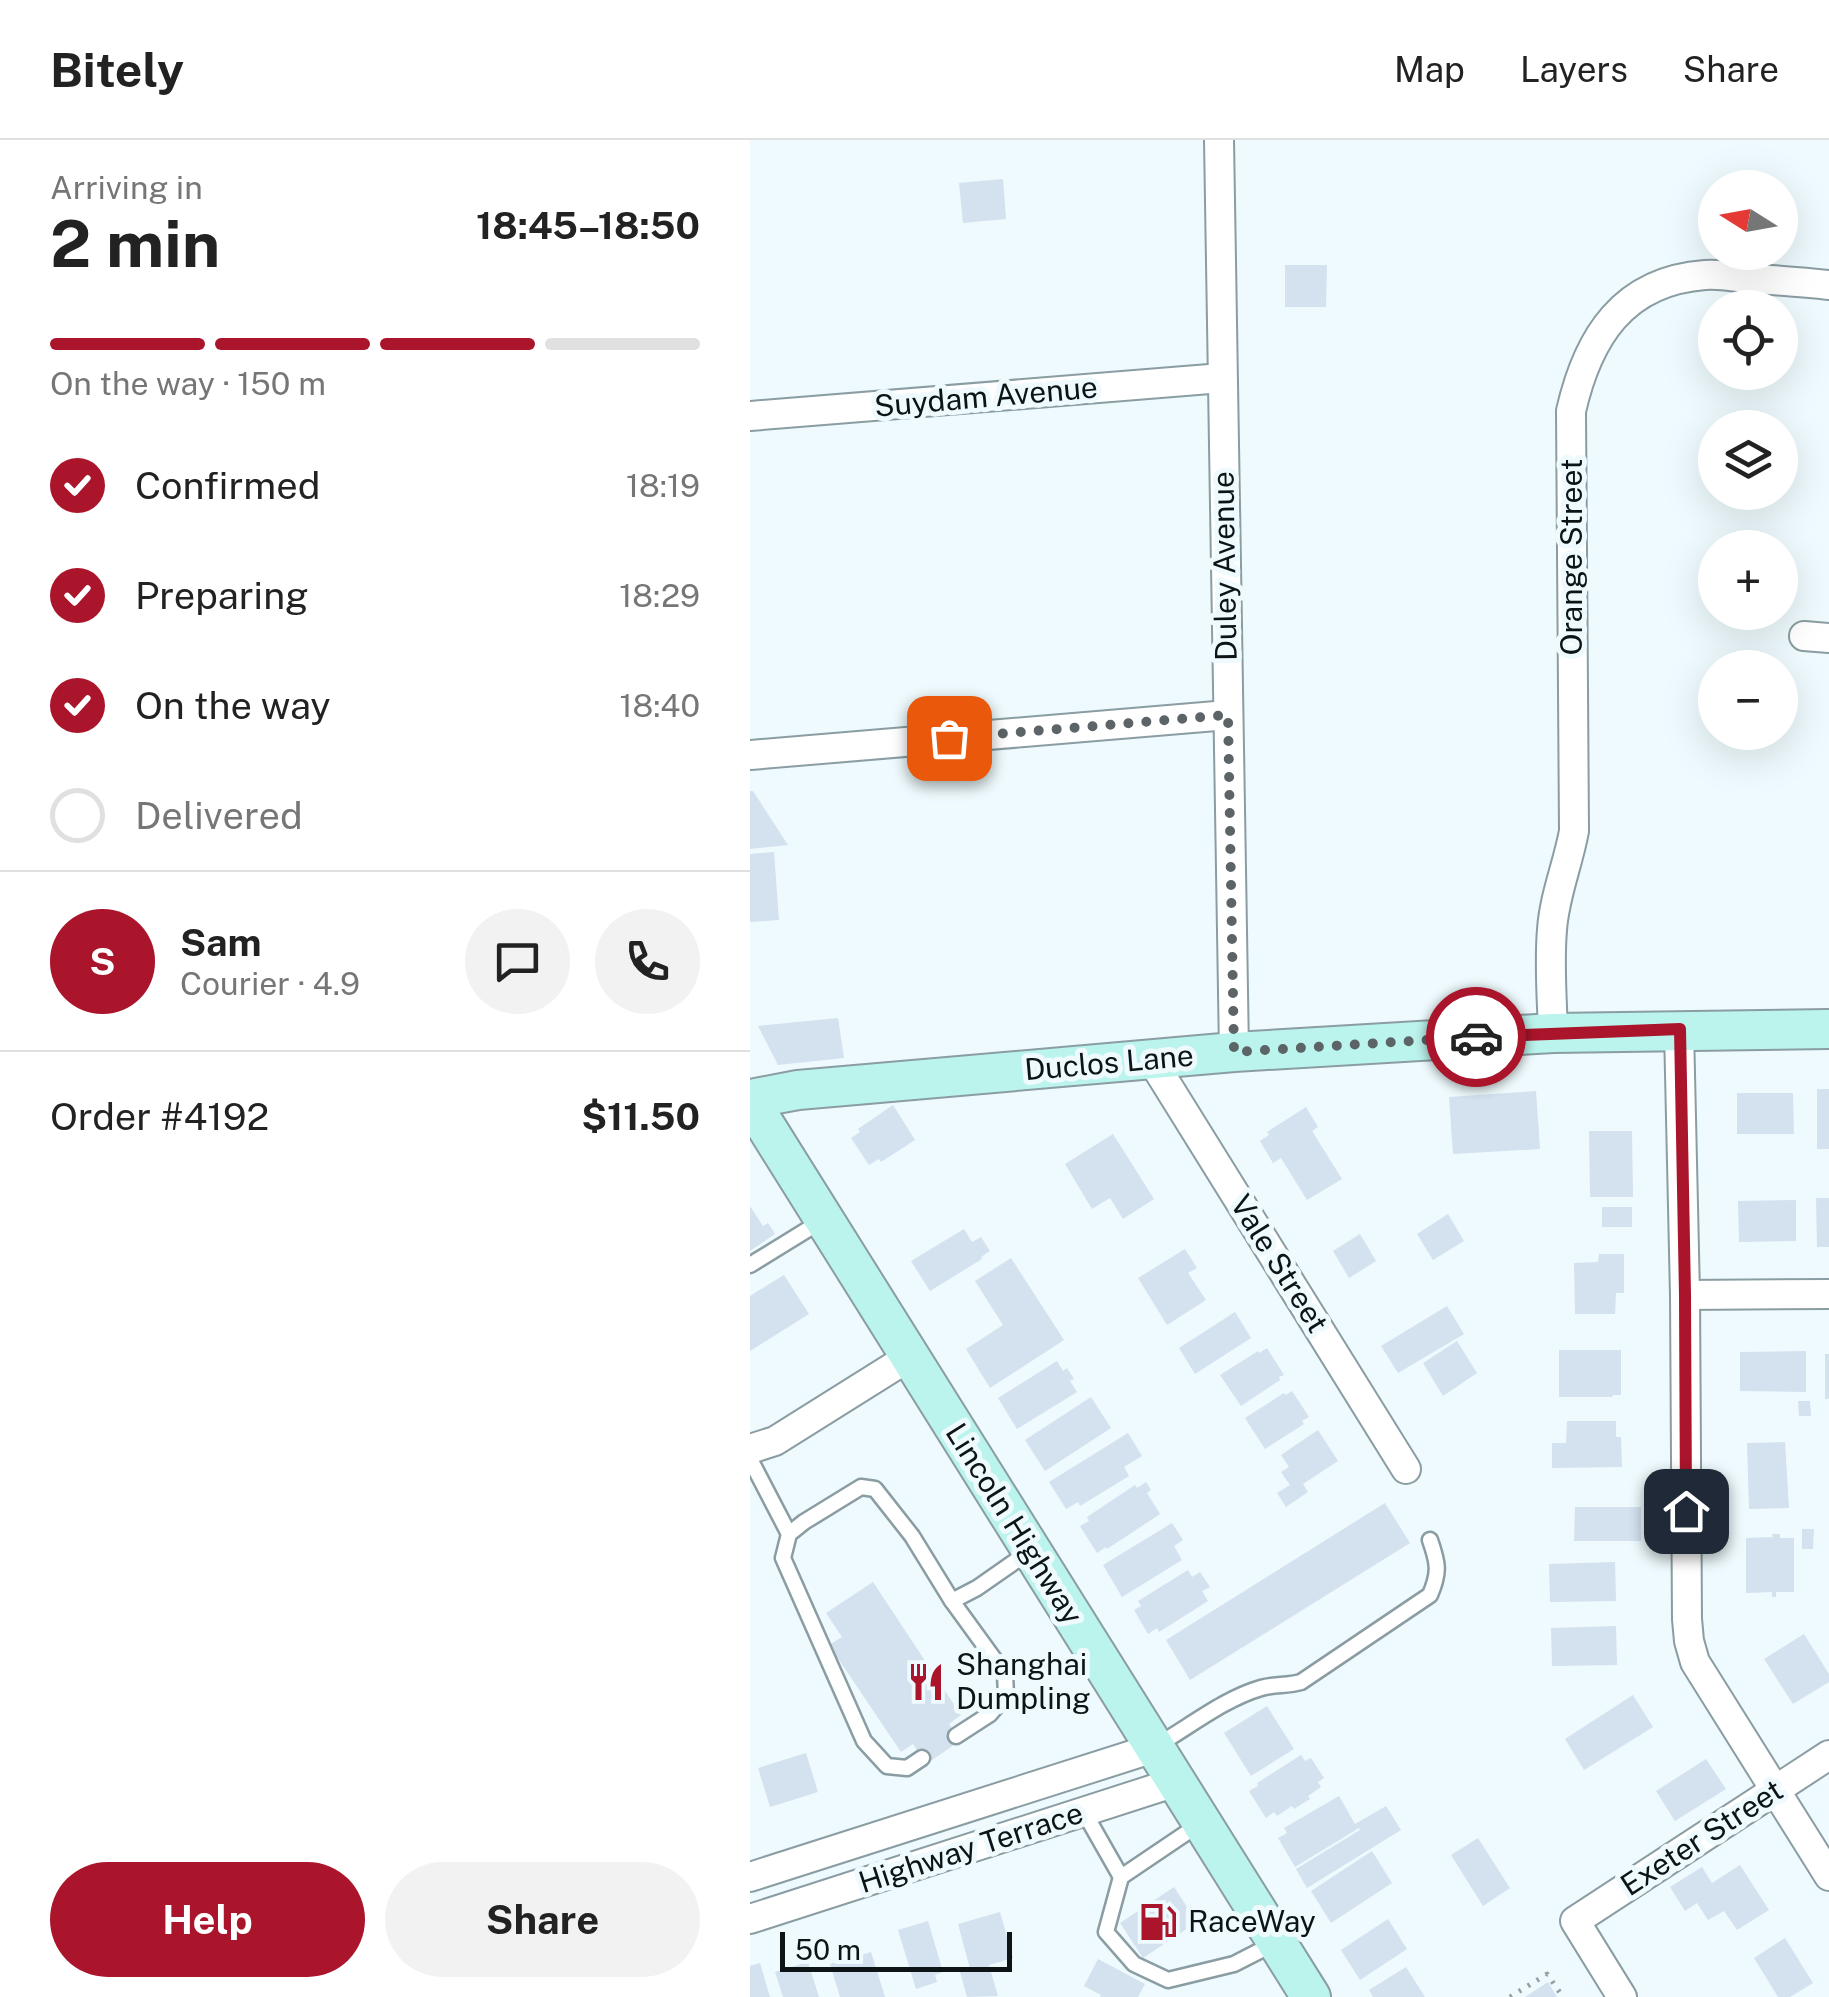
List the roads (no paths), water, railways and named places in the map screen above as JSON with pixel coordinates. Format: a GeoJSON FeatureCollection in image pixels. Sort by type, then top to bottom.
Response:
{"type":"FeatureCollection","features":[{"type":"Feature","properties":{"kind":"street","name":"Duley Avenue"},"geometry":{"type":"LineString","coordinates":[[1218,140],[1234,1052]]}},
{"type":"Feature","properties":{"kind":"street","name":"Orange Street"},"geometry":{"type":"LineString","coordinates":[[1553,1033],[1552,931],[1574,831],[1571,411],[1579,377],[1593,345],[1614,315],[1639,294],[1671,280],[1709,274],[1829,285]]}},
{"type":"Feature","properties":{"kind":"street","name":"Suydam Avenue"},"geometry":{"type":"LineString","coordinates":[[750,416],[1222,378]]}},
{"type":"Feature","properties":{"kind":"street"},"geometry":{"type":"LineString","coordinates":[[750,754],[1228,715]]}},
{"type":"Feature","properties":{"kind":"street","name":"Duclos Lane"},"geometry":{"type":"LineString","coordinates":[[750,1100],[798,1090],[1234,1052],[1553,1033],[1829,1028]]}},
{"type":"Feature","properties":{"kind":"street"},"geometry":{"type":"LineString","coordinates":[[1680,1029],[1690,1641],[1695,1662],[1829,1876]]}},
{"type":"Feature","properties":{"kind":"street","name":"Vale Street"},"geometry":{"type":"LineString","coordinates":[[1151,1060],[1406,1469]]}},
{"type":"Feature","properties":{"kind":"street","name":"Lincoln Highway"},"geometry":{"type":"LineString","coordinates":[[750,1100],[1310,1997]]}},
{"type":"Feature","properties":{"kind":"street"},"geometry":{"type":"LineString","coordinates":[[1685,1295],[1829,1294]]}},
{"type":"Feature","properties":{"kind":"street"},"geometry":{"type":"LineString","coordinates":[[750,1449],[774,1441],[909,1358]]}},
{"type":"Feature","properties":{"kind":"street","name":"Highway Terrace"},"geometry":{"type":"LineString","coordinates":[[1154,1748],[751,1876],[758,1916],[1176,1782]]}},
{"type":"Feature","properties":{"kind":"street","name":"Exeter Street"},"geometry":{"type":"LineString","coordinates":[[1622,1997],[1575,1921],[1829,1756]]}},
{"type":"Feature","properties":{"kind":"lane"},"geometry":{"type":"LineString","coordinates":[[750,1266],[824,1220]]}},
{"type":"Feature","properties":{"kind":"lane"},"geometry":{"type":"LineString","coordinates":[[750,1459],[789,1534],[783,1558],[864,1740],[888,1766],[907,1768],[922,1758]]}},
{"type":"Feature","properties":{"kind":"lane"},"geometry":{"type":"LineString","coordinates":[[789,1534],[861,1487],[875,1489],[912,1536],[952,1601],[1005,1674],[1006,1695],[990,1714],[956,1736]]}},
{"type":"Feature","properties":{"kind":"lane"},"geometry":{"type":"LineString","coordinates":[[1154,1748],[1244,1694],[1265,1686],[1301,1682],[1430,1595],[1438,1563],[1430,1540]]}},
{"type":"Feature","properties":{"kind":"lane"},"geometry":{"type":"LineString","coordinates":[[952,1601],[1030,1550]]}},
{"type":"Feature","properties":{"kind":"lane"},"geometry":{"type":"LineString","coordinates":[[1084,1812],[1121,1876]]}},
{"type":"Feature","properties":{"kind":"lane"},"geometry":{"type":"LineString","coordinates":[[1202,1823],[1121,1876],[1106,1932],[1134,1964],[1168,1980],[1234,1964],[1276,1942]]}},
{"type":"Feature","properties":{"kind":"place","name":"Shanghai Dumpling"},"geometry":{"type":"Point","coordinates":[926,1682]}},
{"type":"Feature","properties":{"kind":"place","name":"RaceWay"},"geometry":{"type":"Point","coordinates":[1158,1922]}}]}
